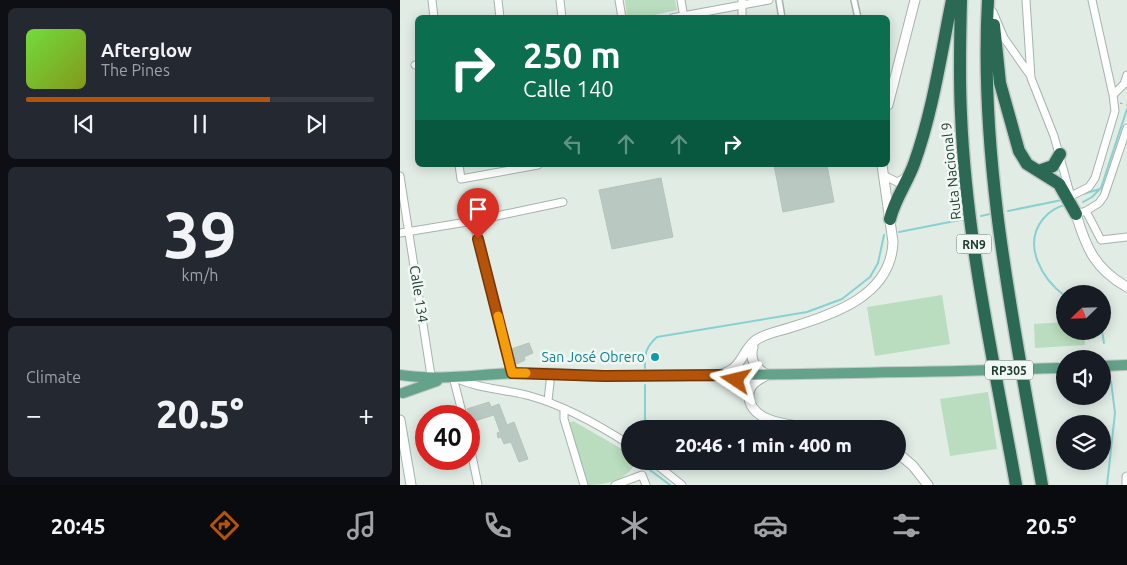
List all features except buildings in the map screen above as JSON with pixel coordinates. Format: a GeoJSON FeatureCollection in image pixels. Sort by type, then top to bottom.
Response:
{"type":"FeatureCollection","features":[{"type":"Feature","properties":{"kind":"highway"},"geometry":{"type":"LineString","coordinates":[[890,219],[895,202],[914,165],[926,122],[952,0]]}},
{"type":"Feature","properties":{"kind":"highway","name":"Ruta Nacional 9"},"geometry":{"type":"LineString","coordinates":[[961,0],[960,114],[969,201],[992,353],[1016,485]]}},
{"type":"Feature","properties":{"kind":"highway","name":"RN9"},"geometry":{"type":"LineString","coordinates":[[988,0],[986,44],[987,113],[994,188],[1005,272],[1042,485]]}},
{"type":"Feature","properties":{"kind":"highway"},"geometry":{"type":"LineString","coordinates":[[992,6],[1000,83],[1010,124],[1022,158],[1059,184],[1081,212]]}},
{"type":"Feature","properties":{"kind":"highway"},"geometry":{"type":"LineString","coordinates":[[1039,171],[1053,166],[1060,154]]}},
{"type":"Feature","properties":{"kind":"main road"},"geometry":{"type":"LineString","coordinates":[[1111,366],[1127,365]]}},
{"type":"Feature","properties":{"kind":"main road","name":"RP305"},"geometry":{"type":"LineString","coordinates":[[400,375],[432,380],[512,373],[605,376],[767,375],[1056,368]]}},
{"type":"Feature","properties":{"kind":"main road","name":"RP305"},"geometry":{"type":"LineString","coordinates":[[400,375],[405,385],[401,395]]}},
{"type":"Feature","properties":{"kind":"main road","name":"RP305"},"geometry":{"type":"LineString","coordinates":[[401,395],[432,380]]}},
{"type":"Feature","properties":{"kind":"street"},"geometry":{"type":"LineString","coordinates":[[432,0],[434,15]]}},
{"type":"Feature","properties":{"kind":"street"},"geometry":{"type":"LineString","coordinates":[[498,0],[500,15]]}},
{"type":"Feature","properties":{"kind":"street"},"geometry":{"type":"LineString","coordinates":[[560,0],[562,15]]}},
{"type":"Feature","properties":{"kind":"street"},"geometry":{"type":"LineString","coordinates":[[619,0],[622,15]]}},
{"type":"Feature","properties":{"kind":"street"},"geometry":{"type":"LineString","coordinates":[[681,0],[684,15]]}},
{"type":"Feature","properties":{"kind":"street"},"geometry":{"type":"LineString","coordinates":[[688,15],[742,2],[769,0]]}},
{"type":"Feature","properties":{"kind":"street"},"geometry":{"type":"LineString","coordinates":[[779,0],[782,15]]}},
{"type":"Feature","properties":{"kind":"street"},"geometry":{"type":"LineString","coordinates":[[854,0],[857,15]]}},
{"type":"Feature","properties":{"kind":"street"},"geometry":{"type":"LineString","coordinates":[[890,97],[915,0]]}},
{"type":"Feature","properties":{"kind":"street"},"geometry":{"type":"LineString","coordinates":[[1026,0],[1031,78]]}},
{"type":"Feature","properties":{"kind":"street"},"geometry":{"type":"LineString","coordinates":[[1071,196],[1089,187],[1095,178],[1115,111],[1092,0]]}},
{"type":"Feature","properties":{"kind":"street"},"geometry":{"type":"LineString","coordinates":[[742,2],[742,15]]}},
{"type":"Feature","properties":{"kind":"street"},"geometry":{"type":"LineString","coordinates":[[992,6],[1004,38],[1031,78],[1060,154],[1071,196],[1101,240],[1127,237]]}},
{"type":"Feature","properties":{"kind":"street"},"geometry":{"type":"LineString","coordinates":[[1113,95],[1124,84],[1127,75]]}},
{"type":"Feature","properties":{"kind":"street"},"geometry":{"type":"LineString","coordinates":[[1081,212],[1099,203],[1104,196],[1127,128]]}},
{"type":"Feature","properties":{"kind":"street"},"geometry":{"type":"LineString","coordinates":[[459,167],[461,179],[518,167]]}},
{"type":"Feature","properties":{"kind":"street"},"geometry":{"type":"LineString","coordinates":[[720,375],[740,364],[756,340],[831,315],[851,304],[872,288],[888,268],[892,255],[890,219],[882,167]]}},
{"type":"Feature","properties":{"kind":"street"},"geometry":{"type":"LineString","coordinates":[[883,175],[897,182],[909,175]]}},
{"type":"Feature","properties":{"kind":"street","name":"Calle 134"},"geometry":{"type":"LineString","coordinates":[[400,176],[432,380]]}},
{"type":"Feature","properties":{"kind":"street"},"geometry":{"type":"LineString","coordinates":[[400,233],[473,221],[563,202]]}},
{"type":"Feature","properties":{"kind":"street"},"geometry":{"type":"LineString","coordinates":[[1081,212],[1083,236],[1092,257],[1114,279],[1127,287]]}},
{"type":"Feature","properties":{"kind":"street"},"geometry":{"type":"LineString","coordinates":[[473,221],[512,373]]}},
{"type":"Feature","properties":{"kind":"street"},"geometry":{"type":"LineString","coordinates":[[748,395],[754,383],[767,375],[759,370],[753,362],[752,352],[756,340]]}},
{"type":"Feature","properties":{"kind":"street"},"geometry":{"type":"LineString","coordinates":[[548,401],[550,373]]}},
{"type":"Feature","properties":{"kind":"street"},"geometry":{"type":"LineString","coordinates":[[720,375],[742,382],[754,410],[763,417],[776,420]]}},
{"type":"Feature","properties":{"kind":"street"},"geometry":{"type":"LineString","coordinates":[[453,377],[470,385],[548,401],[603,428],[621,439]]}},
{"type":"Feature","properties":{"kind":"street"},"geometry":{"type":"LineString","coordinates":[[453,377],[461,405]]}},
{"type":"Feature","properties":{"kind":"street"},"geometry":{"type":"LineString","coordinates":[[564,409],[564,419],[584,485]]}},
{"type":"Feature","properties":{"kind":"street"},"geometry":{"type":"LineString","coordinates":[[400,420],[411,485]]}},
{"type":"Feature","properties":{"kind":"street"},"geometry":{"type":"LineString","coordinates":[[400,447],[407,485]]}},
{"type":"Feature","properties":{"kind":"street"},"geometry":{"type":"LineString","coordinates":[[906,461],[928,485]]}},
{"type":"Feature","properties":{"kind":"street"},"geometry":{"type":"LineString","coordinates":[[475,470],[478,485]]}},
{"type":"Feature","properties":{"kind":"street"},"geometry":{"type":"LineString","coordinates":[[663,470],[682,485]]}},
{"type":"Feature","properties":{"kind":"street"},"geometry":{"type":"LineString","coordinates":[[615,485],[642,475],[646,485]]}},
{"type":"Feature","properties":{"kind":"street"},"geometry":{"type":"LineString","coordinates":[[1126,485],[1127,477]]}},
{"type":"Feature","properties":{"kind":"path"},"geometry":{"type":"LineString","coordinates":[[1123,104],[1127,105]]}},
{"type":"Feature","properties":{"kind":"green space"},"geometry":{"type":"Polygon","coordinates":[[[625,0],[675,0],[677,10],[654,15],[627,15],[625,0]]]}},
{"type":"Feature","properties":{"kind":"green space"},"geometry":{"type":"Polygon","coordinates":[[[942,295],[950,344],[875,356],[867,307],[942,295]]]}},
{"type":"Feature","properties":{"kind":"green space"},"geometry":{"type":"Polygon","coordinates":[[[1056,323],[1056,340],[1085,340],[1085,345],[1035,348],[1034,324],[1056,323]]]}},
{"type":"Feature","properties":{"kind":"green space"},"geometry":{"type":"Polygon","coordinates":[[[988,392],[997,449],[950,456],[940,399],[988,392]]]}},
{"type":"Feature","properties":{"kind":"green space"},"geometry":{"type":"Polygon","coordinates":[[[573,421],[621,449],[621,470],[631,470],[615,480],[602,484],[588,485],[569,423],[573,421]]]}},
{"type":"Feature","properties":{"kind":"waterway"},"geometry":{"type":"LineString","coordinates":[[1083,202],[1092,197],[1101,188],[1127,109]]}},
{"type":"Feature","properties":{"kind":"waterway"},"geometry":{"type":"LineString","coordinates":[[1083,194],[1100,189]]}},
{"type":"Feature","properties":{"kind":"waterway"},"geometry":{"type":"LineString","coordinates":[[1008,211],[1062,200]]}},
{"type":"Feature","properties":{"kind":"waterway"},"geometry":{"type":"LineString","coordinates":[[1056,288],[1042,271],[1035,250],[1034,240],[1037,229],[1043,219],[1053,210],[1065,205]]}},
{"type":"Feature","properties":{"kind":"waterway"},"geometry":{"type":"LineString","coordinates":[[981,216],[990,214]]}},
{"type":"Feature","properties":{"kind":"waterway"},"geometry":{"type":"LineString","coordinates":[[899,232],[965,219]]}},
{"type":"Feature","properties":{"kind":"waterway"},"geometry":{"type":"LineString","coordinates":[[645,368],[646,351],[657,337],[807,312],[842,299],[870,277],[878,263],[884,235]]}},
{"type":"Feature","properties":{"kind":"waterway"},"geometry":{"type":"LineString","coordinates":[[1107,485],[1115,413],[1111,381]]}},
{"type":"Feature","properties":{"kind":"waterway"},"geometry":{"type":"LineString","coordinates":[[645,385],[645,420]]}},
{"type":"Feature","properties":{"kind":"waterway"},"geometry":{"type":"LineString","coordinates":[[650,470],[670,485]]}},
{"type":"Feature","properties":{"kind":"slow traffic"},"geometry":{"type":"LineString","coordinates":[[498,316],[512,373],[526,373]]}},
{"type":"Feature","properties":{"kind":"place","name":"San José Obrero"},"geometry":{"type":"Point","coordinates":[655,357]}},
{"type":"Feature","properties":{"kind":"route"},"geometry":{"type":"LineString","coordinates":[[478,239],[512,373],[531,372],[605,376],[720,375],[736,380]]}}]}
